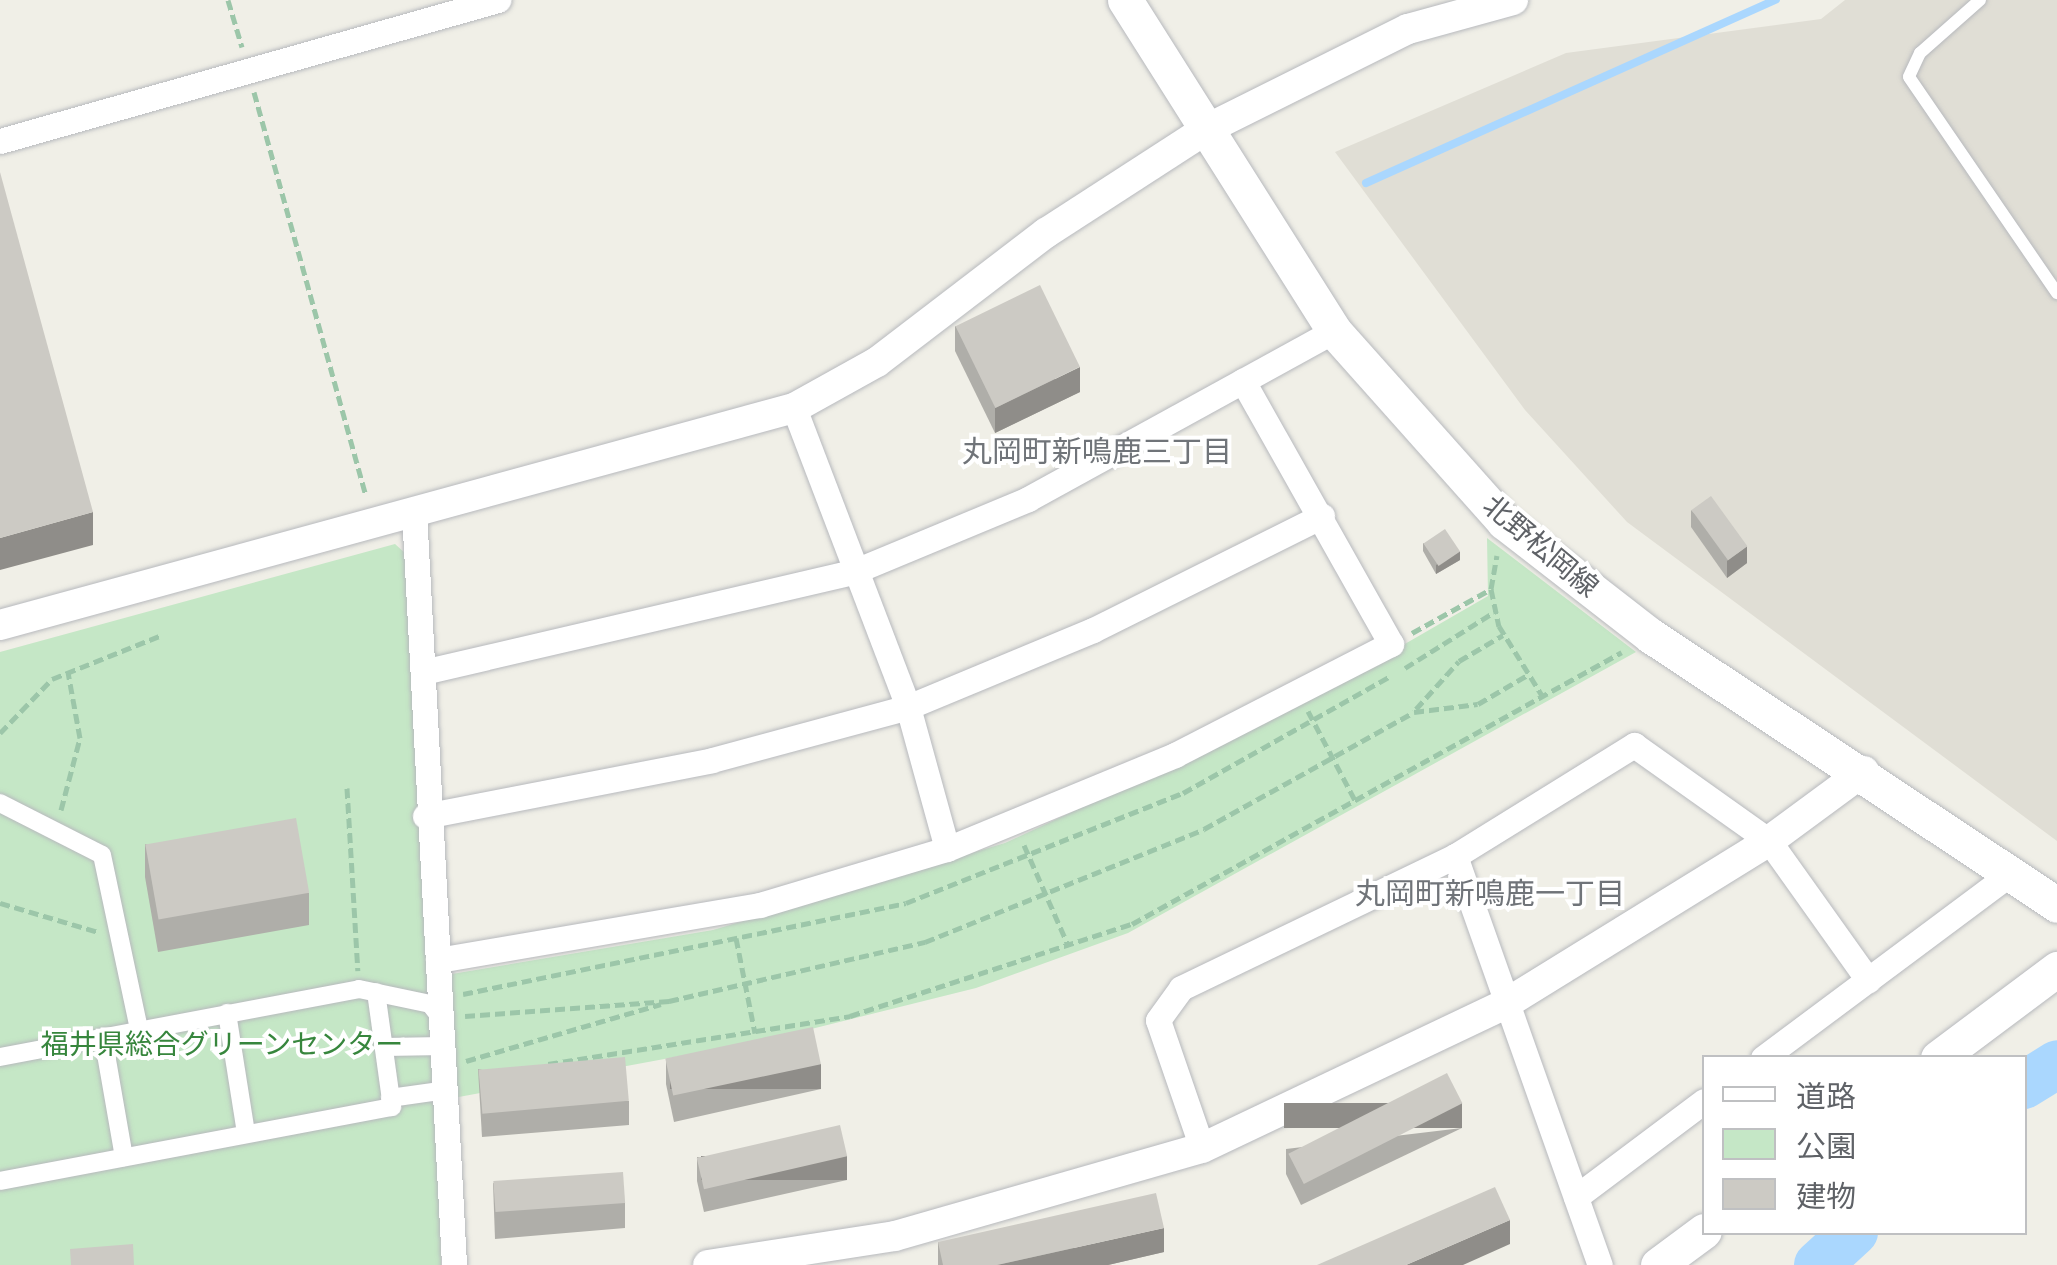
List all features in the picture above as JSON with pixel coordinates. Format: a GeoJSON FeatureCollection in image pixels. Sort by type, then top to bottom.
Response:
{"type":"FeatureCollection","features":[{"type":"Feature","properties":{"kind":"main road","name":"北野松岡線"},"geometry":{"type":"LineString","coordinates":[[1126,0],[1334,331],[1504,522],[1651,636],[1864,771],[2057,905]]}},
{"type":"Feature","properties":{"kind":"main road"},"geometry":{"type":"LineString","coordinates":[[1942,1055],[2057,969]]}},
{"type":"Feature","properties":{"kind":"main road"},"geometry":{"type":"LineString","coordinates":[[1658,1265],[1702,1232]]}},
{"type":"Feature","properties":{"kind":"street"},"geometry":{"type":"LineString","coordinates":[[0,141],[498,0]]}},
{"type":"Feature","properties":{"kind":"street"},"geometry":{"type":"LineString","coordinates":[[0,625],[794,408],[877,362],[1046,233],[1205,130],[1408,29],[1513,0]]}},
{"type":"Feature","properties":{"kind":"street"},"geometry":{"type":"LineString","coordinates":[[423,672],[854,572],[1028,499],[1334,331]]}},
{"type":"Feature","properties":{"kind":"street"},"geometry":{"type":"LineString","coordinates":[[438,960],[729,911],[947,849],[1298,692],[1391,644],[1242,380]]}},
{"type":"Feature","properties":{"kind":"street"},"geometry":{"type":"LineString","coordinates":[[794,408],[908,707],[947,849]]}},
{"type":"Feature","properties":{"kind":"street"},"geometry":{"type":"LineString","coordinates":[[414,512],[423,672],[425,816],[442,1018],[454,1265]]}},
{"type":"Feature","properties":{"kind":"street"},"geometry":{"type":"LineString","coordinates":[[425,816],[712,760],[908,707],[1093,630],[1322,516]]}},
{"type":"Feature","properties":{"kind":"street"},"geometry":{"type":"LineString","coordinates":[[1202,1148],[1158,1020],[1181,988],[1455,856],[1634,745],[1769,841],[1868,980]]}},
{"type":"Feature","properties":{"kind":"street"},"geometry":{"type":"LineString","coordinates":[[708,1265],[895,1236],[1202,1148],[1507,1003],[1769,841],[1864,771]]}},
{"type":"Feature","properties":{"kind":"street"},"geometry":{"type":"LineString","coordinates":[[0,803],[55,825],[102,855],[125,943],[139,1029]]}},
{"type":"Feature","properties":{"kind":"street"},"geometry":{"type":"LineString","coordinates":[[1455,856],[1600,1265]]}},
{"type":"Feature","properties":{"kind":"street"},"geometry":{"type":"LineString","coordinates":[[1767,1055],[2011,873]]}},
{"type":"Feature","properties":{"kind":"street"},"geometry":{"type":"LineString","coordinates":[[0,1181],[392,1107],[384,1048],[368,991]]}},
{"type":"Feature","properties":{"kind":"street"},"geometry":{"type":"LineString","coordinates":[[0,1057],[227,1013],[368,991],[430,1004],[442,1018]]}},
{"type":"Feature","properties":{"kind":"street"},"geometry":{"type":"LineString","coordinates":[[227,1013],[246,1134]]}},
{"type":"Feature","properties":{"kind":"street"},"geometry":{"type":"LineString","coordinates":[[103,1037],[124,1157]]}},
{"type":"Feature","properties":{"kind":"street"},"geometry":{"type":"LineString","coordinates":[[384,1048],[445,1067]]}},
{"type":"Feature","properties":{"kind":"street"},"geometry":{"type":"LineString","coordinates":[[390,1098],[445,1067]]}},
{"type":"Feature","properties":{"kind":"street"},"geometry":{"type":"LineString","coordinates":[[1576,1197],[1702,1102]]}},
{"type":"Feature","properties":{"kind":"lane"},"geometry":{"type":"LineString","coordinates":[[1980,0],[1920,53],[1909,77],[2057,293]]}},
{"type":"Feature","properties":{"kind":"path"},"geometry":{"type":"LineString","coordinates":[[228,0],[374,522]]}},
{"type":"Feature","properties":{"kind":"path"},"geometry":{"type":"LineString","coordinates":[[1504,522],[1492,589],[1503,635],[1526,676],[1544,697]]}},
{"type":"Feature","properties":{"kind":"path"},"geometry":{"type":"LineString","coordinates":[[1391,644],[1492,589]]}},
{"type":"Feature","properties":{"kind":"path"},"geometry":{"type":"LineString","coordinates":[[445,1067],[669,1001],[924,942],[1204,829],[1414,712],[1460,661],[1503,635]]}},
{"type":"Feature","properties":{"kind":"path"},"geometry":{"type":"LineString","coordinates":[[0,733],[68,672],[162,636]]}},
{"type":"Feature","properties":{"kind":"path"},"geometry":{"type":"LineString","coordinates":[[543,1066],[755,1034],[984,979],[1132,924],[1651,636]]}},
{"type":"Feature","properties":{"kind":"path"},"geometry":{"type":"LineString","coordinates":[[55,825],[80,738],[68,672]]}},
{"type":"Feature","properties":{"kind":"path"},"geometry":{"type":"LineString","coordinates":[[1414,712],[1478,704],[1526,676]]}},
{"type":"Feature","properties":{"kind":"path"},"geometry":{"type":"LineString","coordinates":[[1298,692],[1356,802]]}},
{"type":"Feature","properties":{"kind":"path"},"geometry":{"type":"LineString","coordinates":[[348,788],[368,991]]}},
{"type":"Feature","properties":{"kind":"path"},"geometry":{"type":"LineString","coordinates":[[1014,822],[1069,947]]}},
{"type":"Feature","properties":{"kind":"path"},"geometry":{"type":"LineString","coordinates":[[0,904],[125,943]]}},
{"type":"Feature","properties":{"kind":"path"},"geometry":{"type":"LineString","coordinates":[[729,911],[755,1034]]}},
{"type":"Feature","properties":{"kind":"path"},"geometry":{"type":"LineString","coordinates":[[442,1018],[669,1001]]}},
{"type":"Feature","properties":{"kind":"shaded area"},"geometry":{"type":"Polygon","coordinates":[[[1845,0],[2057,0],[2057,841],[1627,522],[1525,410],[1335,152],[1566,53],[1821,19],[1845,0]]]}},
{"type":"Feature","properties":{"kind":"green space","name":"福井県総合グリーンセンター"},"geometry":{"type":"Polygon","coordinates":[[[1487,538],[1636,652],[1128,933],[976,988],[767,1040],[437,1101],[441,1265],[0,1265],[0,652],[395,544],[405,553],[434,977],[713,930],[1005,843],[1287,712],[1488,596],[1487,538]]]}},
{"type":"Feature","properties":{"kind":"building"},"geometry":{"type":"Polygon","coordinates":[[[0,172],[93,512],[0,538],[0,172]]]}},
{"type":"Feature","properties":{"kind":"building"},"geometry":{"type":"Polygon","coordinates":[[[1040,285],[1080,367],[995,408],[956,326],[1040,285]]]}},
{"type":"Feature","properties":{"kind":"building"},"geometry":{"type":"Polygon","coordinates":[[[1711,496],[1747,546],[1728,560],[1692,510],[1711,496]]]}},
{"type":"Feature","properties":{"kind":"building"},"geometry":{"type":"Polygon","coordinates":[[[1445,529],[1460,551],[1439,566],[1423,544],[1445,529]]]}},
{"type":"Feature","properties":{"kind":"building"},"geometry":{"type":"Polygon","coordinates":[[[296,818],[309,893],[159,919],[145,845],[296,818]]]}},
{"type":"Feature","properties":{"kind":"building"},"geometry":{"type":"Polygon","coordinates":[[[813,1027],[821,1064],[673,1096],[665,1058],[813,1027]]]}},
{"type":"Feature","properties":{"kind":"building"},"geometry":{"type":"Polygon","coordinates":[[[625,1057],[629,1101],[482,1114],[479,1070],[625,1057]]]}},
{"type":"Feature","properties":{"kind":"building"},"geometry":{"type":"Polygon","coordinates":[[[1447,1073],[1462,1103],[1304,1184],[1288,1154],[1447,1073]]]}},
{"type":"Feature","properties":{"kind":"building"},"geometry":{"type":"Polygon","coordinates":[[[840,1125],[847,1156],[704,1189],[697,1158],[840,1125]]]}},
{"type":"Feature","properties":{"kind":"building"},"geometry":{"type":"Polygon","coordinates":[[[623,1172],[625,1203],[495,1212],[493,1181],[623,1172]]]}},
{"type":"Feature","properties":{"kind":"building"},"geometry":{"type":"Polygon","coordinates":[[[1495,1187],[1510,1220],[1406,1265],[1317,1265],[1495,1187]]]}},
{"type":"Feature","properties":{"kind":"building"},"geometry":{"type":"Polygon","coordinates":[[[1156,1193],[1164,1228],[997,1265],[943,1265],[938,1242],[1156,1193]]]}},
{"type":"Feature","properties":{"kind":"building"},"geometry":{"type":"Polygon","coordinates":[[[133,1244],[134,1265],[71,1265],[70,1249],[133,1244]]]}},
{"type":"Feature","properties":{"kind":"waterway"},"geometry":{"type":"LineString","coordinates":[[1366,183],[1776,0]]}},
{"type":"Feature","properties":{"kind":"waterway"},"geometry":{"type":"LineString","coordinates":[[2027,1083],[2057,1064]]}},
{"type":"Feature","properties":{"kind":"waterway"},"geometry":{"type":"LineString","coordinates":[[1818,1265],[1851,1235]]}},
{"type":"Feature","properties":{"kind":"district","name":"丸岡町新鳴鹿三丁目"},"geometry":{"type":"Point","coordinates":[1097,451]}},
{"type":"Feature","properties":{"kind":"district","name":"丸岡町新鳴鹿一丁目"},"geometry":{"type":"Point","coordinates":[1490,893]}}]}
